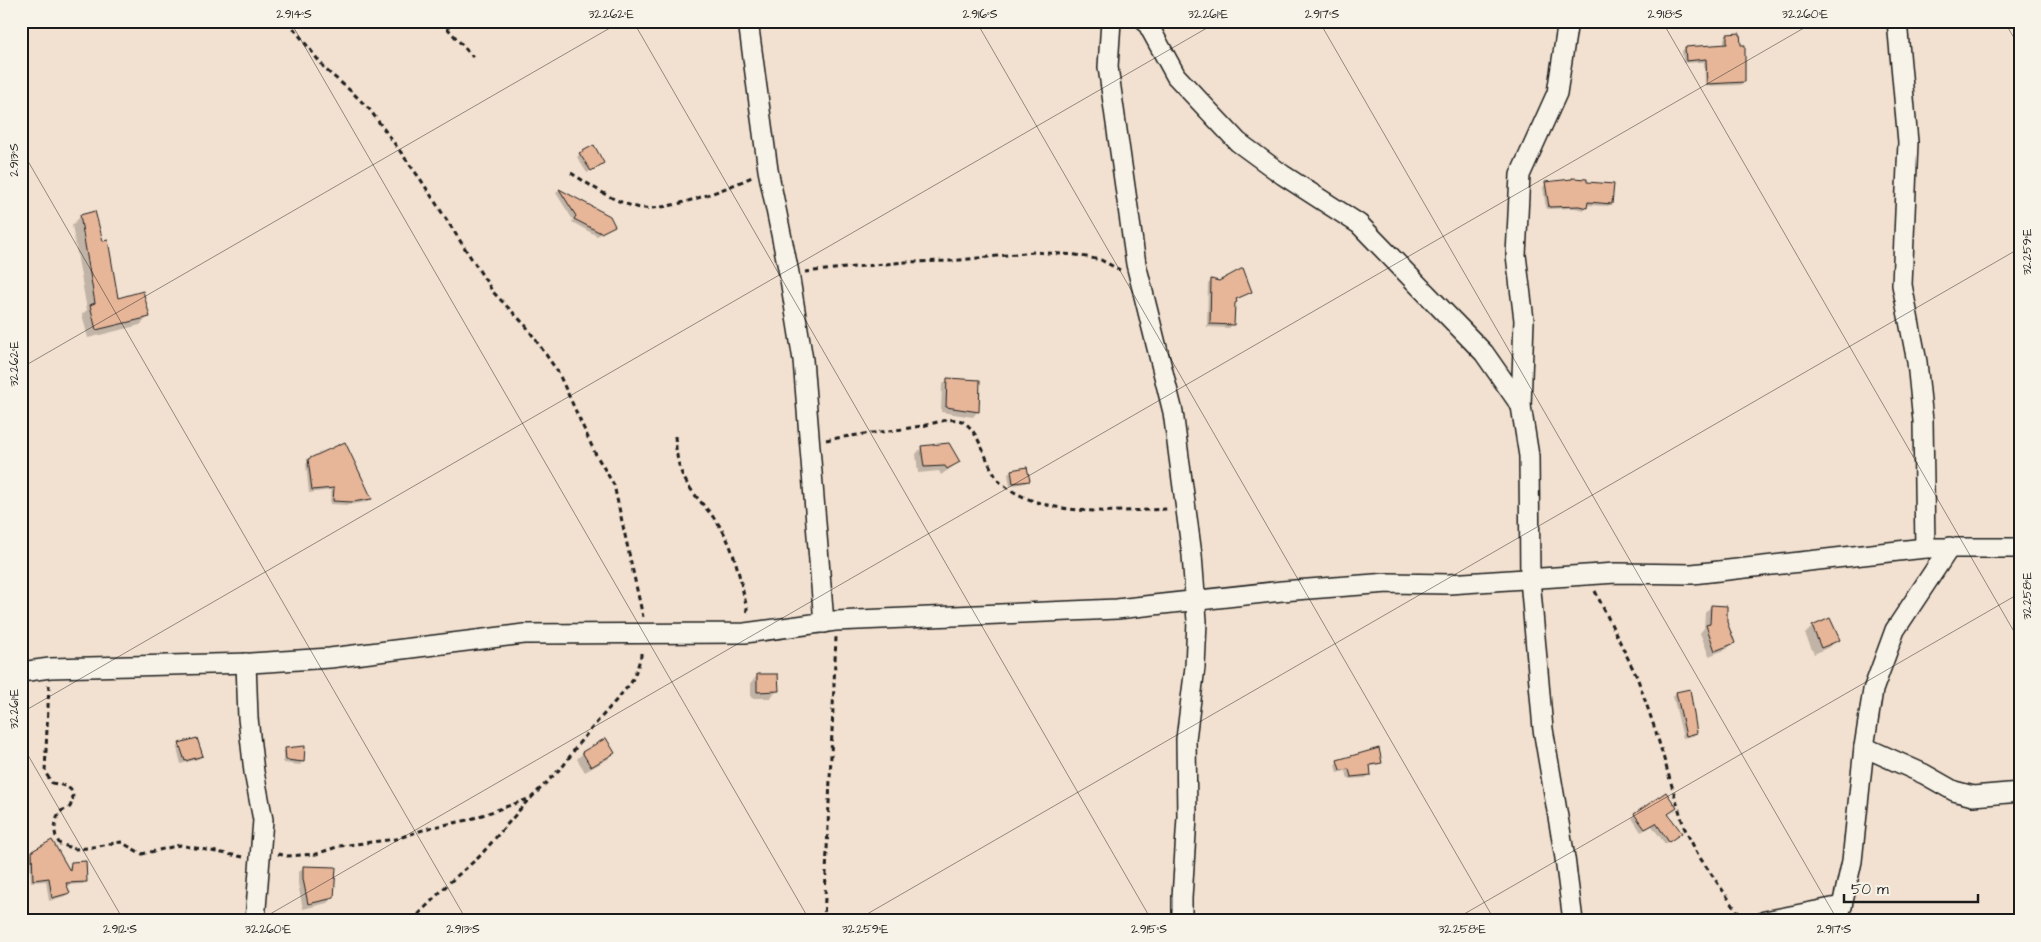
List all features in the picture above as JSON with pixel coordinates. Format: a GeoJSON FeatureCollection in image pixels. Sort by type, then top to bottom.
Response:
{"type":"FeatureCollection","features":[{"type":"Feature","properties":{"kind":"street"},"geometry":{"type":"LineString","coordinates":[[748,21],[768,170],[789,274],[803,360],[830,622]]}},
{"type":"Feature","properties":{"kind":"street"},"geometry":{"type":"LineString","coordinates":[[1111,21],[1108,67],[1136,264],[1173,412],[1184,508],[1192,555],[1198,621],[1195,667],[1186,740],[1187,817],[1182,921]]}},
{"type":"Feature","properties":{"kind":"street"},"geometry":{"type":"LineString","coordinates":[[1146,21],[1176,76],[1238,142],[1283,175],[1358,224],[1484,353],[1521,406]]}},
{"type":"Feature","properties":{"kind":"street"},"geometry":{"type":"LineString","coordinates":[[1568,21],[1556,93],[1520,175],[1516,255],[1524,320],[1521,406],[1529,456],[1530,580],[1543,728],[1565,858],[1573,921]]}},
{"type":"Feature","properties":{"kind":"street"},"geometry":{"type":"LineString","coordinates":[[1897,21],[1908,142],[1902,286],[1917,362],[1923,421],[1925,548]]}},
{"type":"Feature","properties":{"kind":"street"},"geometry":{"type":"LineString","coordinates":[[1765,921],[1839,913],[1852,861],[1872,690],[1895,630],[1950,547]]}},
{"type":"Feature","properties":{"kind":"street"},"geometry":{"type":"LineString","coordinates":[[21,672],[50,668],[246,663],[330,658],[524,634],[642,635],[744,633],[830,622],[1117,609],[1282,591],[1388,583],[1449,584],[1530,580],[1585,574],[1692,574],[1925,548],[2020,548]]}},
{"type":"Feature","properties":{"kind":"street"},"geometry":{"type":"LineString","coordinates":[[246,663],[249,727],[254,772],[264,820],[262,855],[256,896],[256,921]]}},
{"type":"Feature","properties":{"kind":"street"},"geometry":{"type":"LineString","coordinates":[[1864,747],[1924,774],[1954,792],[1973,796],[2020,792]]}},
{"type":"Feature","properties":{"kind":"path"},"geometry":{"type":"LineString","coordinates":[[288,21],[326,70],[370,110],[422,180],[493,292],[526,326],[558,372],[595,453],[614,485],[622,517],[628,556],[642,607],[641,656],[631,683],[579,743],[564,765],[530,798],[479,857],[450,882],[412,921]]}},
{"type":"Feature","properties":{"kind":"path"},"geometry":{"type":"LineString","coordinates":[[441,21],[473,57]]}},
{"type":"Feature","properties":{"kind":"path"},"geometry":{"type":"LineString","coordinates":[[571,173],[621,202],[638,208],[651,208],[728,188],[768,170]]}},
{"type":"Feature","properties":{"kind":"path"},"geometry":{"type":"LineString","coordinates":[[789,274],[905,262],[951,261],[1034,252],[1076,255],[1101,260],[1140,282]]}},
{"type":"Feature","properties":{"kind":"path"},"geometry":{"type":"LineString","coordinates":[[811,444],[947,420],[959,420],[969,426],[1001,483],[1016,493],[1065,510],[1114,511],[1184,508]]}},
{"type":"Feature","properties":{"kind":"path"},"geometry":{"type":"LineString","coordinates":[[675,436],[677,457],[683,474],[727,539],[747,608],[744,633]]}},
{"type":"Feature","properties":{"kind":"path"},"geometry":{"type":"LineString","coordinates":[[1585,574],[1638,677],[1684,827],[1698,855],[1744,921]]}},
{"type":"Feature","properties":{"kind":"path"},"geometry":{"type":"LineString","coordinates":[[824,921],[836,651],[830,622]]}},
{"type":"Feature","properties":{"kind":"path"},"geometry":{"type":"LineString","coordinates":[[50,668],[45,772],[52,783],[69,788],[72,791],[73,799],[70,807],[60,812],[54,825],[56,838],[60,844],[75,849],[121,842],[142,854],[180,845],[262,855],[316,854],[340,846],[396,839],[429,828],[468,820],[530,798]]}},
{"type":"Feature","properties":{"kind":"building"},"geometry":{"type":"Polygon","coordinates":[[[1740,33],[1741,45],[1745,45],[1745,82],[1707,84],[1706,59],[1686,61],[1685,47],[1727,44],[1727,34],[1740,33]]]}},
{"type":"Feature","properties":{"kind":"building"},"geometry":{"type":"Polygon","coordinates":[[[594,145],[604,163],[591,171],[579,153],[594,145]]]}},
{"type":"Feature","properties":{"kind":"building"},"geometry":{"type":"Polygon","coordinates":[[[1572,178],[1587,179],[1587,182],[1614,184],[1612,204],[1588,202],[1587,208],[1579,206],[1549,207],[1545,182],[1572,178]]]}},
{"type":"Feature","properties":{"kind":"building"},"geometry":{"type":"Polygon","coordinates":[[[559,189],[610,216],[615,226],[601,233],[574,219],[576,216],[559,189]]]}},
{"type":"Feature","properties":{"kind":"building"},"geometry":{"type":"Polygon","coordinates":[[[95,211],[103,241],[108,240],[118,298],[143,291],[150,317],[96,330],[90,305],[95,303],[80,215],[95,211]]]}},
{"type":"Feature","properties":{"kind":"building"},"geometry":{"type":"Polygon","coordinates":[[[1243,268],[1252,292],[1236,299],[1234,325],[1210,324],[1211,279],[1219,281],[1243,268]]]}},
{"type":"Feature","properties":{"kind":"building"},"geometry":{"type":"Polygon","coordinates":[[[947,378],[980,380],[979,412],[946,407],[947,378]]]}},
{"type":"Feature","properties":{"kind":"building"},"geometry":{"type":"Polygon","coordinates":[[[345,442],[372,499],[352,502],[333,501],[334,488],[312,490],[308,459],[345,442]]]}},
{"type":"Feature","properties":{"kind":"building"},"geometry":{"type":"Polygon","coordinates":[[[949,443],[960,462],[947,469],[945,466],[924,467],[921,446],[949,443]]]}},
{"type":"Feature","properties":{"kind":"building"},"geometry":{"type":"Polygon","coordinates":[[[1027,467],[1030,481],[1013,483],[1011,470],[1027,467]]]}},
{"type":"Feature","properties":{"kind":"building"},"geometry":{"type":"Polygon","coordinates":[[[1711,605],[1727,606],[1727,622],[1735,643],[1715,651],[1706,625],[1710,624],[1711,605]]]}},
{"type":"Feature","properties":{"kind":"building"},"geometry":{"type":"Polygon","coordinates":[[[1830,618],[1840,640],[1821,648],[1812,626],[1830,618]]]}},
{"type":"Feature","properties":{"kind":"building"},"geometry":{"type":"Polygon","coordinates":[[[757,674],[778,674],[779,691],[757,692],[757,674]]]}},
{"type":"Feature","properties":{"kind":"building"},"geometry":{"type":"Polygon","coordinates":[[[1690,689],[1697,733],[1686,736],[1676,692],[1690,689]]]}},
{"type":"Feature","properties":{"kind":"building"},"geometry":{"type":"Polygon","coordinates":[[[197,738],[203,756],[185,761],[179,743],[197,738]]]}},
{"type":"Feature","properties":{"kind":"building"},"geometry":{"type":"Polygon","coordinates":[[[606,738],[615,753],[591,767],[582,752],[606,738]]]}},
{"type":"Feature","properties":{"kind":"building"},"geometry":{"type":"Polygon","coordinates":[[[305,746],[304,762],[286,760],[285,748],[305,746]]]}},
{"type":"Feature","properties":{"kind":"building"},"geometry":{"type":"Polygon","coordinates":[[[1379,748],[1382,763],[1370,765],[1371,775],[1351,777],[1349,769],[1340,770],[1337,760],[1379,748]]]}},
{"type":"Feature","properties":{"kind":"building"},"geometry":{"type":"Polygon","coordinates":[[[1666,792],[1677,808],[1668,814],[1682,833],[1669,842],[1656,823],[1645,829],[1634,814],[1666,792]]]}},
{"type":"Feature","properties":{"kind":"building"},"geometry":{"type":"Polygon","coordinates":[[[52,840],[70,871],[71,862],[86,861],[87,882],[66,883],[70,893],[52,898],[49,878],[33,880],[32,851],[52,840]]]}},
{"type":"Feature","properties":{"kind":"building"},"geometry":{"type":"Polygon","coordinates":[[[303,866],[336,867],[334,898],[308,904],[303,879],[303,866]]]}}]}
